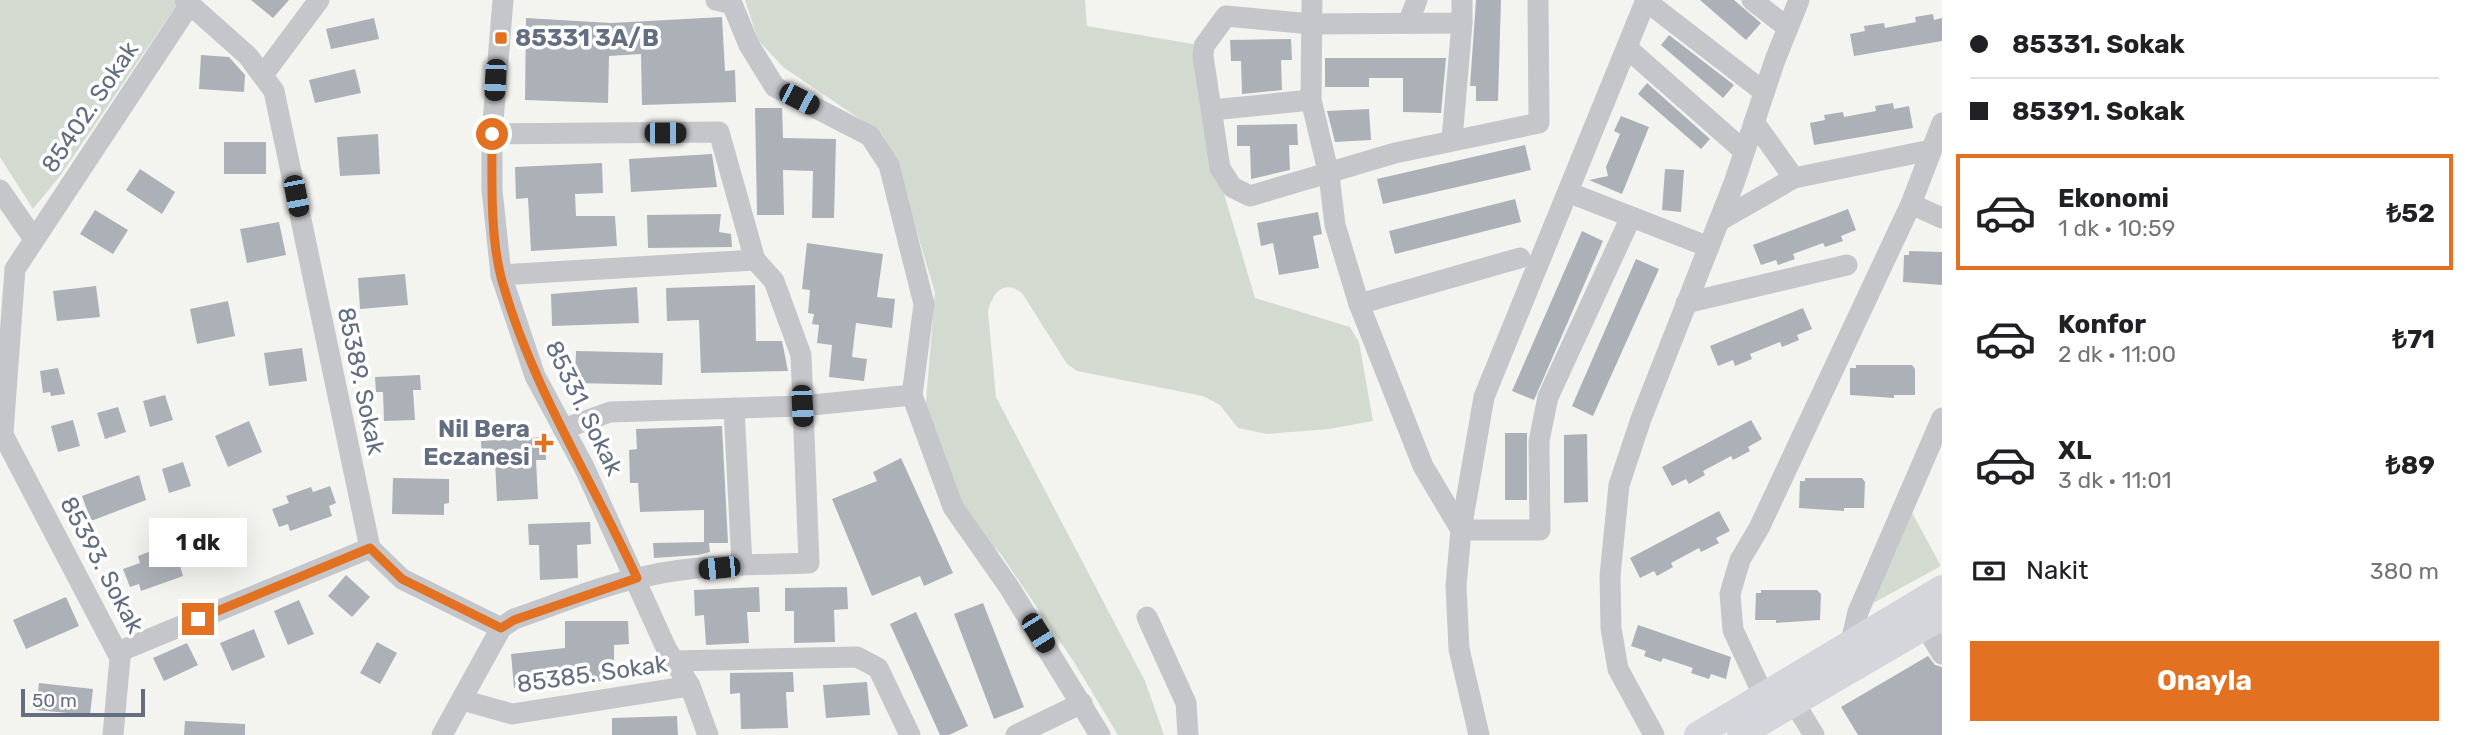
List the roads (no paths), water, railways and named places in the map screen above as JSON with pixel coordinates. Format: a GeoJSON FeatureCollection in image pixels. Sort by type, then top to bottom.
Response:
{"type":"FeatureCollection","features":[{"type":"Feature","properties":{"kind":"main road"},"geometry":{"type":"LineString","coordinates":[[1740,735],[1851,642],[1942,588]]}},
{"type":"Feature","properties":{"kind":"main road"},"geometry":{"type":"LineString","coordinates":[[1697,735],[1779,700],[1933,622]]}},
{"type":"Feature","properties":{"kind":"street"},"geometry":{"type":"LineString","coordinates":[[264,75],[319,0]]}},
{"type":"Feature","properties":{"kind":"street","name":"85331. Sokak"},"geometry":{"type":"LineString","coordinates":[[503,0],[492,134],[492,190],[500,275],[535,376],[637,578],[674,661],[690,686],[708,735]]}},
{"type":"Feature","properties":{"kind":"street"},"geometry":{"type":"LineString","coordinates":[[716,0],[732,4],[750,45],[775,86],[870,136],[889,164],[924,304],[912,395],[953,508],[1009,587],[1100,735]]}},
{"type":"Feature","properties":{"kind":"street"},"geometry":{"type":"LineString","coordinates":[[1312,0],[1311,100],[1329,175],[1335,225],[1359,304],[1423,466],[1461,530]]}},
{"type":"Feature","properties":{"kind":"street"},"geometry":{"type":"LineString","coordinates":[[1408,23],[1417,0]]}},
{"type":"Feature","properties":{"kind":"street"},"geometry":{"type":"LineString","coordinates":[[1452,139],[1462,0]]}},
{"type":"Feature","properties":{"kind":"street"},"geometry":{"type":"LineString","coordinates":[[1462,23],[1311,24],[1227,8],[1204,46],[1220,168],[1232,187],[1250,196],[1452,139],[1539,123],[1538,0]]}},
{"type":"Feature","properties":{"kind":"street"},"geometry":{"type":"LineString","coordinates":[[1752,0],[1788,28]]}},
{"type":"Feature","properties":{"kind":"street"},"geometry":{"type":"LineString","coordinates":[[1654,735],[1618,669],[1611,628],[1610,576],[1619,485],[1641,419],[1709,247],[1799,0]]}},
{"type":"Feature","properties":{"kind":"street"},"geometry":{"type":"LineString","coordinates":[[1479,735],[1459,649],[1456,586],[1461,530],[1484,397],[1570,193],[1646,1],[1764,92]]}},
{"type":"Feature","properties":{"kind":"street","name":"85389. Sokak"},"geometry":{"type":"LineString","coordinates":[[187,2],[248,56],[274,91],[370,548]]}},
{"type":"Feature","properties":{"kind":"street","name":"85402. Sokak"},"geometry":{"type":"LineString","coordinates":[[1,431],[15,268],[187,2]]}},
{"type":"Feature","properties":{"kind":"street"},"geometry":{"type":"LineString","coordinates":[[1628,48],[1744,151]]}},
{"type":"Feature","properties":{"kind":"street"},"geometry":{"type":"LineString","coordinates":[[1212,110],[1311,100]]}},
{"type":"Feature","properties":{"kind":"street"},"geometry":{"type":"LineString","coordinates":[[1754,122],[1794,178]]}},
{"type":"Feature","properties":{"kind":"street"},"geometry":{"type":"LineString","coordinates":[[1814,735],[1800,712],[1760,688],[1733,630],[1730,594],[1736,572],[1911,204],[1942,123]]}},
{"type":"Feature","properties":{"kind":"street"},"geometry":{"type":"LineString","coordinates":[[442,735],[501,628],[514,620],[637,578],[742,565],[809,563],[801,355],[774,281],[755,260],[719,132],[492,134]]}},
{"type":"Feature","properties":{"kind":"street"},"geometry":{"type":"LineString","coordinates":[[1718,221],[1794,178],[1931,150]]}},
{"type":"Feature","properties":{"kind":"street"},"geometry":{"type":"LineString","coordinates":[[0,190],[34,239]]}},
{"type":"Feature","properties":{"kind":"street"},"geometry":{"type":"LineString","coordinates":[[1570,193],[1709,247]]}},
{"type":"Feature","properties":{"kind":"street"},"geometry":{"type":"LineString","coordinates":[[1911,204],[1942,218]]}},
{"type":"Feature","properties":{"kind":"street"},"geometry":{"type":"LineString","coordinates":[[1461,530],[1540,530],[1539,441],[1548,397],[1631,216]]}},
{"type":"Feature","properties":{"kind":"street"},"geometry":{"type":"LineString","coordinates":[[1359,304],[1520,258]]}},
{"type":"Feature","properties":{"kind":"street"},"geometry":{"type":"LineString","coordinates":[[500,275],[755,260]]}},
{"type":"Feature","properties":{"kind":"street"},"geometry":{"type":"LineString","coordinates":[[1686,303],[1847,265]]}},
{"type":"Feature","properties":{"kind":"street"},"geometry":{"type":"LineString","coordinates":[[563,429],[610,412],[802,406],[912,395]]}},
{"type":"Feature","properties":{"kind":"street"},"geometry":{"type":"LineString","coordinates":[[734,408],[742,565]]}},
{"type":"Feature","properties":{"kind":"street"},"geometry":{"type":"LineString","coordinates":[[1851,642],[1858,612],[1940,423]]}},
{"type":"Feature","properties":{"kind":"street","name":"85393. Sokak"},"geometry":{"type":"LineString","coordinates":[[1,431],[118,652],[120,658],[113,735]]}},
{"type":"Feature","properties":{"kind":"street"},"geometry":{"type":"LineString","coordinates":[[118,652],[370,548],[402,579],[501,628]]}},
{"type":"Feature","properties":{"kind":"street"},"geometry":{"type":"LineString","coordinates":[[1147,617],[1186,703],[1188,735]]}},
{"type":"Feature","properties":{"kind":"street"},"geometry":{"type":"LineString","coordinates":[[1933,622],[1942,654]]}},
{"type":"Feature","properties":{"kind":"street"},"geometry":{"type":"LineString","coordinates":[[674,661],[857,657],[878,668],[910,735]]}},
{"type":"Feature","properties":{"kind":"street","name":"85385. Sokak"},"geometry":{"type":"LineString","coordinates":[[462,700],[512,714],[690,686]]}},
{"type":"Feature","properties":{"kind":"street"},"geometry":{"type":"LineString","coordinates":[[1016,735],[1082,703]]}},
{"type":"Feature","properties":{"kind":"place","name":"85331 3A/B"},"geometry":{"type":"Point","coordinates":[501,38]}},
{"type":"Feature","properties":{"kind":"place","name":"Nil Bera Eczanesi"},"geometry":{"type":"Point","coordinates":[544,443]}}]}
